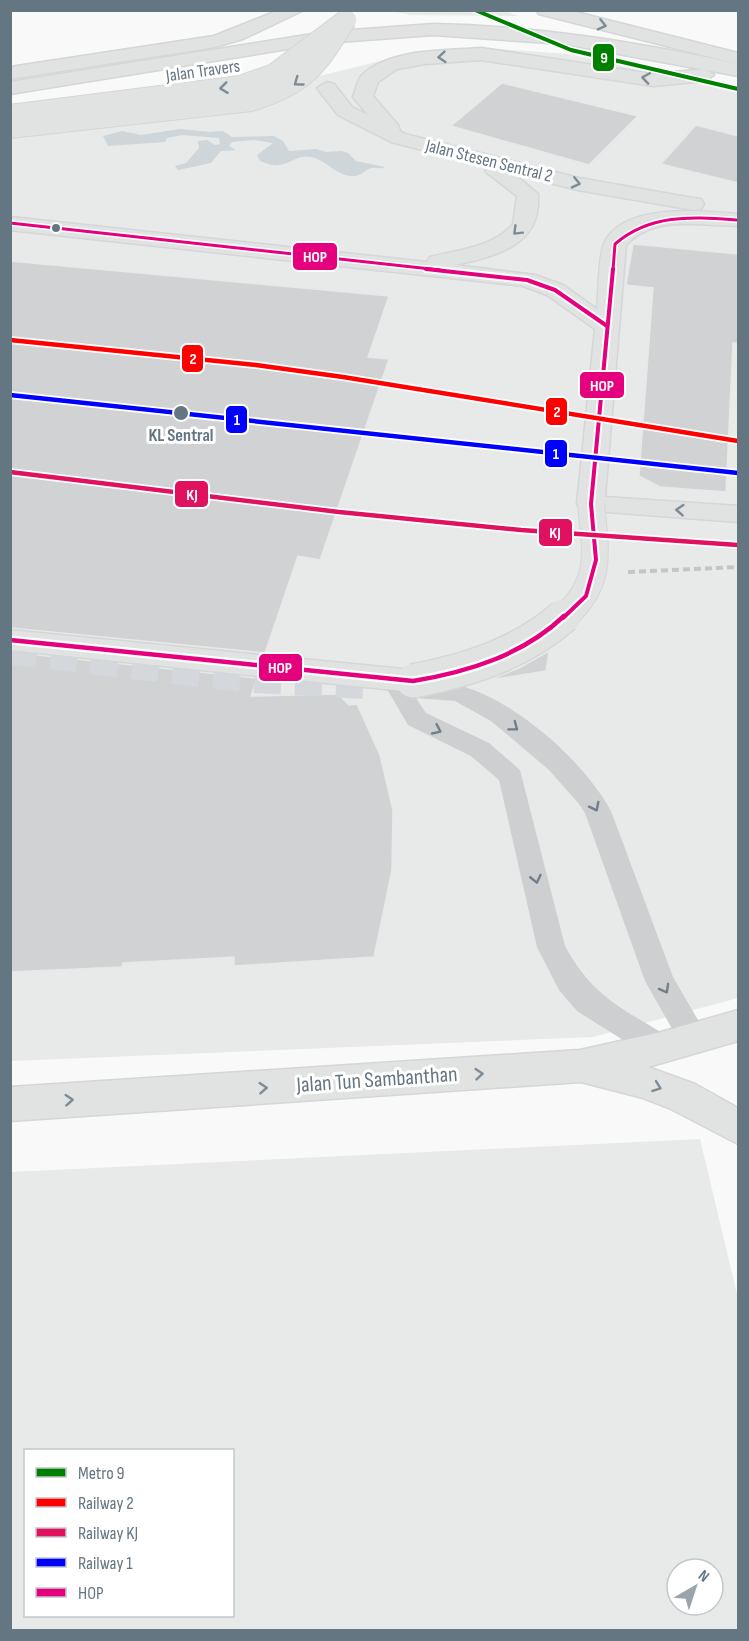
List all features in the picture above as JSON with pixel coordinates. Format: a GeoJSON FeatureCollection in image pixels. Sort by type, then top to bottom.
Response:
{"type":"FeatureCollection","features":[{"type":"Feature","properties":{"kind":"main road"},"geometry":{"type":"LineString","coordinates":[[10,73],[215,40],[237,35],[295,10]]}},
{"type":"Feature","properties":{"kind":"main road"},"geometry":{"type":"LineString","coordinates":[[10,81],[138,63],[260,35],[291,20],[301,10]]}},
{"type":"Feature","properties":{"kind":"main road"},"geometry":{"type":"LineString","coordinates":[[545,10],[738,60]]}},
{"type":"Feature","properties":{"kind":"main road"},"geometry":{"type":"LineString","coordinates":[[10,115],[240,86],[274,74],[348,15]]}},
{"type":"Feature","properties":{"kind":"main road"},"geometry":{"type":"LineString","coordinates":[[10,128],[251,101],[275,94],[295,86],[316,67],[348,15]]}},
{"type":"Feature","properties":{"kind":"main road","name":"Jalan Stesen Sentral 2"},"geometry":{"type":"LineString","coordinates":[[348,15],[347,32],[327,88],[345,111],[398,138],[631,195],[738,210]]}},
{"type":"Feature","properties":{"kind":"main road"},"geometry":{"type":"LineString","coordinates":[[391,37],[466,29],[532,33],[616,44],[738,70]]}},
{"type":"Feature","properties":{"kind":"main road"},"geometry":{"type":"LineString","coordinates":[[391,37],[542,46],[624,57],[738,83]]}},
{"type":"Feature","properties":{"kind":"main road","name":"Jalan Travers"},"geometry":{"type":"LineString","coordinates":[[10,88],[314,39],[391,37]]}},
{"type":"Feature","properties":{"kind":"main road","name":"Jalan Travers"},"geometry":{"type":"LineString","coordinates":[[10,98],[391,37]]}},
{"type":"Feature","properties":{"kind":"main road"},"geometry":{"type":"LineString","coordinates":[[398,138],[363,97],[369,80],[391,65],[425,58],[481,54],[563,64],[653,80],[705,75]]}},
{"type":"Feature","properties":{"kind":"main road"},"geometry":{"type":"LineString","coordinates":[[165,58],[223,55]]}},
{"type":"Feature","properties":{"kind":"main road"},"geometry":{"type":"LineString","coordinates":[[412,266],[477,253],[509,239],[522,228],[529,211],[527,195],[479,159]]}},
{"type":"Feature","properties":{"kind":"main road"},"geometry":{"type":"LineString","coordinates":[[10,640],[398,686],[456,674],[517,650],[553,627],[586,596],[596,560],[591,504],[615,244],[624,232],[639,223],[660,218],[738,220]]}},
{"type":"Feature","properties":{"kind":"main road"},"geometry":{"type":"LineString","coordinates":[[10,223],[527,280],[555,290],[607,326]]}},
{"type":"Feature","properties":{"kind":"main road"},"geometry":{"type":"LineString","coordinates":[[591,504],[738,514]]}},
{"type":"Feature","properties":{"kind":"main road","name":"Jalan Tun Sambanthan"},"geometry":{"type":"LineString","coordinates":[[10,1104],[580,1066],[738,1026]]}},
{"type":"Feature","properties":{"kind":"main road"},"geometry":{"type":"LineString","coordinates":[[580,1066],[645,1082],[682,1095],[738,1128]]}},
{"type":"Feature","properties":{"kind":"street"},"geometry":{"type":"LineString","coordinates":[[398,686],[446,690],[485,705],[558,763],[591,798],[660,981],[678,1043]]}},
{"type":"Feature","properties":{"kind":"street"},"geometry":{"type":"LineString","coordinates":[[398,686],[410,711],[417,719],[488,754],[504,767],[511,777],[551,947],[569,981],[588,1002],[678,1043]]}},
{"type":"Feature","properties":{"kind":"shaded area"},"geometry":{"type":"Polygon","coordinates":[[[385,10],[501,10],[519,16],[411,15],[385,10]]]}},
{"type":"Feature","properties":{"kind":"shaded area","name":"KL Sentral"},"geometry":{"type":"Polygon","coordinates":[[[485,48],[569,54],[738,93],[738,998],[593,1037],[11,1061],[10,122],[250,93],[417,52],[485,48]]]}},
{"type":"Feature","properties":{"kind":"shaded area"},"geometry":{"type":"Polygon","coordinates":[[[180,129],[223,131],[232,137],[274,136],[283,141],[289,151],[316,149],[326,152],[341,151],[348,153],[356,161],[385,167],[371,168],[359,175],[349,176],[309,157],[297,158],[282,164],[269,164],[260,161],[257,155],[273,143],[254,140],[232,142],[229,146],[236,150],[221,151],[211,163],[178,170],[175,166],[186,163],[199,148],[198,141],[207,140],[215,145],[220,144],[219,138],[182,135],[167,138],[165,142],[108,146],[103,136],[122,131],[141,135],[180,129]]]}},
{"type":"Feature","properties":{"kind":"shaded area"},"geometry":{"type":"Polygon","coordinates":[[[733,343],[738,343],[738,487],[727,486],[733,343]]]}},
{"type":"Feature","properties":{"kind":"shaded area"},"geometry":{"type":"Polygon","coordinates":[[[700,1139],[738,1298],[738,1630],[11,1630],[11,1172],[700,1139]]]}},
{"type":"Feature","properties":{"kind":"building"},"geometry":{"type":"Polygon","coordinates":[[[502,83],[638,116],[589,165],[451,126],[502,83]]]}},
{"type":"Feature","properties":{"kind":"building"},"geometry":{"type":"Polygon","coordinates":[[[696,125],[738,136],[738,183],[661,164],[696,125]]]}},
{"type":"Feature","properties":{"kind":"building"},"geometry":{"type":"Polygon","coordinates":[[[633,244],[738,254],[738,343],[733,343],[726,492],[660,487],[639,476],[653,288],[626,285],[633,244]]]}},
{"type":"Feature","properties":{"kind":"building","name":"KL Sentral"},"geometry":{"type":"Polygon","coordinates":[[[10,261],[389,296],[368,357],[389,359],[320,560],[298,556],[265,653],[10,628],[10,261]]]}},
{"type":"Feature","properties":{"kind":"building"},"geometry":{"type":"Polygon","coordinates":[[[549,651],[546,671],[489,680],[519,668],[549,651]]]}},
{"type":"Feature","properties":{"kind":"building"},"geometry":{"type":"Polygon","coordinates":[[[10,652],[257,678],[251,696],[338,694],[349,705],[357,704],[380,755],[393,810],[392,870],[374,957],[234,966],[234,957],[123,963],[122,967],[10,972],[10,652]]]}},
{"type":"Feature","properties":{"kind":"tunnel"},"geometry":{"type":"LineString","coordinates":[[10,651],[246,679],[370,686]]}},
{"type":"Feature","properties":{"kind":"railway"},"geometry":{"type":"LineString","coordinates":[[628,572],[738,567]]}},
{"type":"Feature","properties":{"kind":"metro line","name":"9"},"geometry":{"type":"LineString","coordinates":[[475,10],[571,50],[738,89]]}},
{"type":"Feature","properties":{"kind":"rail line","name":"2"},"geometry":{"type":"LineString","coordinates":[[10,340],[256,365],[343,377],[738,441]]}},
{"type":"Feature","properties":{"kind":"rail line","name":"1"},"geometry":{"type":"LineString","coordinates":[[10,395],[738,473]]}},
{"type":"Feature","properties":{"kind":"rail line","name":"KJ"},"geometry":{"type":"LineString","coordinates":[[10,472],[339,512],[521,530],[738,545]]}},
{"type":"Feature","properties":{"kind":"transit line","name":"HOP"},"geometry":{"type":"LineString","coordinates":[[10,640],[413,681],[456,674],[517,650],[553,627],[586,596],[596,560],[591,504],[615,244],[628,233],[657,220],[688,217],[738,220]]}},
{"type":"Feature","properties":{"kind":"transit line","name":"HOP"},"geometry":{"type":"LineString","coordinates":[[10,223],[527,280],[555,290],[607,326]]}},
{"type":"Feature","properties":{"kind":"place","name":"KL Sentral"},"geometry":{"type":"Point","coordinates":[181,413]}}]}
